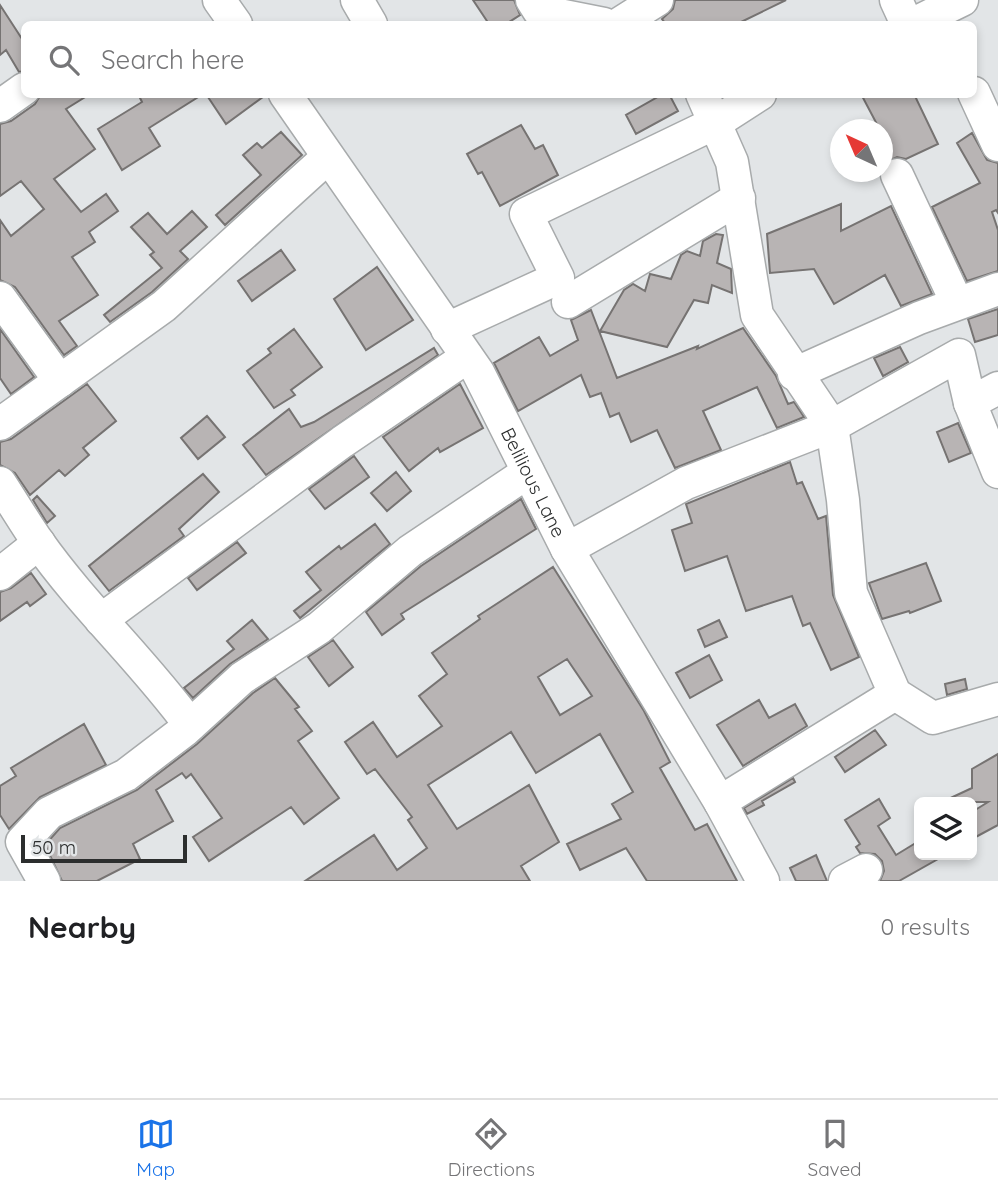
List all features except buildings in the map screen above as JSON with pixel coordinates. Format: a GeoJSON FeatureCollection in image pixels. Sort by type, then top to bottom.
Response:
{"type":"FeatureCollection","features":[{"type":"Feature","properties":{"kind":"street"},"geometry":{"type":"LineString","coordinates":[[219,0],[234,21]]}},
{"type":"Feature","properties":{"kind":"street"},"geometry":{"type":"LineString","coordinates":[[357,0],[368,21]]}},
{"type":"Feature","properties":{"kind":"street"},"geometry":{"type":"LineString","coordinates":[[624,21],[657,0]]}},
{"type":"Feature","properties":{"kind":"street"},"geometry":{"type":"LineString","coordinates":[[896,0],[906,21]]}},
{"type":"Feature","properties":{"kind":"street"},"geometry":{"type":"LineString","coordinates":[[529,12],[585,21]]}},
{"type":"Feature","properties":{"kind":"street"},"geometry":{"type":"LineString","coordinates":[[0,106],[21,91]]}},
{"type":"Feature","properties":{"kind":"street","name":"Belilious Lane"},"geometry":{"type":"LineString","coordinates":[[288,98],[467,357],[567,549],[720,802],[763,881]]}},
{"type":"Feature","properties":{"kind":"street"},"geometry":{"type":"LineString","coordinates":[[704,98],[732,162],[757,315],[794,374],[816,399],[832,426],[841,486],[851,593],[895,694],[933,718],[998,699]]}},
{"type":"Feature","properties":{"kind":"street"},"geometry":{"type":"LineString","coordinates":[[447,328],[558,278],[526,214],[715,123],[754,98]]}},
{"type":"Feature","properties":{"kind":"street"},"geometry":{"type":"LineString","coordinates":[[976,98],[998,145]]}},
{"type":"Feature","properties":{"kind":"street"},"geometry":{"type":"LineString","coordinates":[[0,424],[164,306],[328,157]]}},
{"type":"Feature","properties":{"kind":"street"},"geometry":{"type":"LineString","coordinates":[[897,175],[957,303]]}},
{"type":"Feature","properties":{"kind":"street"},"geometry":{"type":"LineString","coordinates":[[568,302],[739,198]]}},
{"type":"Feature","properties":{"kind":"street"},"geometry":{"type":"LineString","coordinates":[[794,374],[957,303],[998,289]]}},
{"type":"Feature","properties":{"kind":"street"},"geometry":{"type":"LineString","coordinates":[[0,299],[60,381]]}},
{"type":"Feature","properties":{"kind":"street"},"geometry":{"type":"LineString","coordinates":[[567,549],[686,483],[832,426],[959,355],[970,403],[998,472]]}},
{"type":"Feature","properties":{"kind":"street"},"geometry":{"type":"LineString","coordinates":[[101,620],[342,442],[467,357]]}},
{"type":"Feature","properties":{"kind":"street"},"geometry":{"type":"LineString","coordinates":[[970,403],[998,388]]}},
{"type":"Feature","properties":{"kind":"street"},"geometry":{"type":"LineString","coordinates":[[44,881],[23,847],[29,832],[49,813],[126,775],[190,725],[242,678],[319,628],[410,551],[528,472]]}},
{"type":"Feature","properties":{"kind":"street"},"geometry":{"type":"LineString","coordinates":[[0,483],[39,543],[101,620],[156,679],[190,725]]}},
{"type":"Feature","properties":{"kind":"street"},"geometry":{"type":"LineString","coordinates":[[0,574],[39,543]]}},
{"type":"Feature","properties":{"kind":"street"},"geometry":{"type":"LineString","coordinates":[[720,802],[895,694]]}}]}
